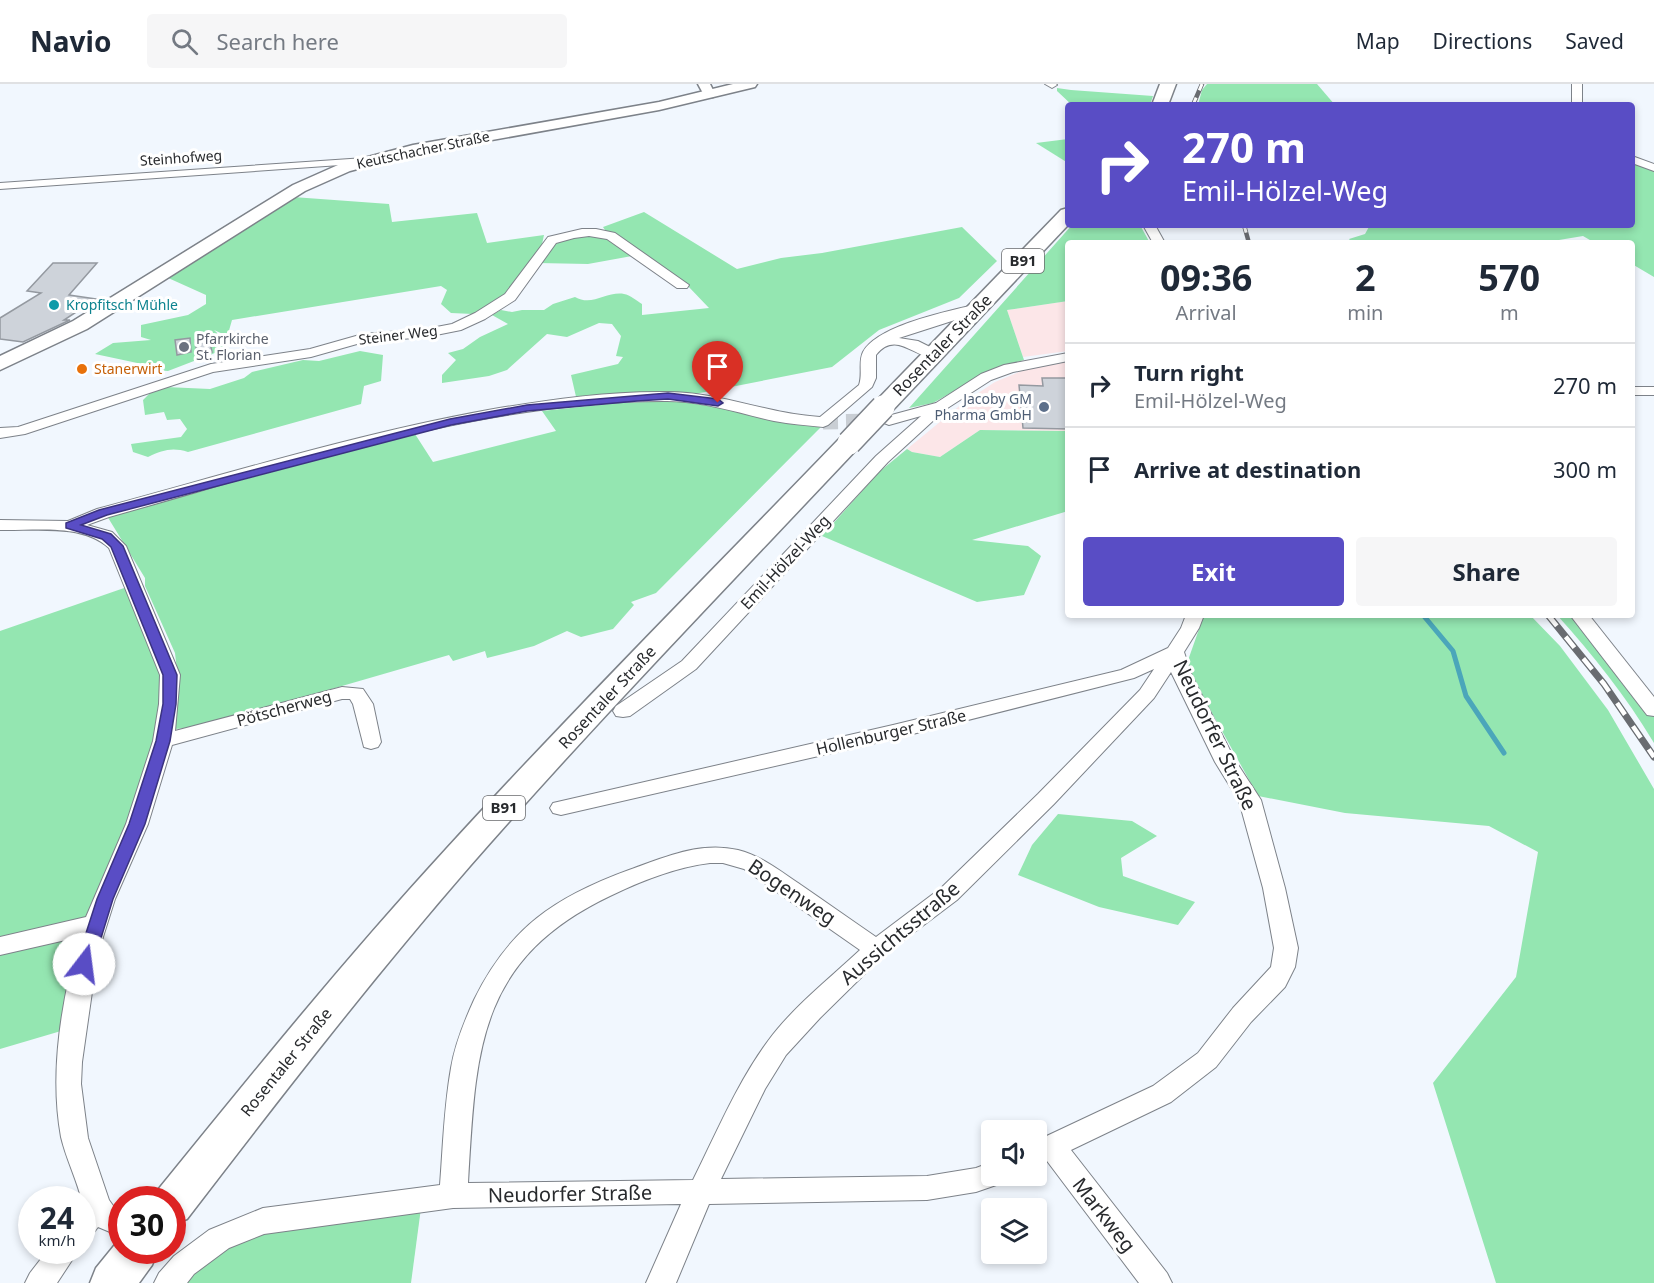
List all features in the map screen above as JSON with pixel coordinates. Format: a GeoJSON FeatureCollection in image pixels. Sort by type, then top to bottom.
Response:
{"type":"FeatureCollection","features":[{"type":"Feature","properties":{"kind":"main road","name":"Keutschacher Straße"},"geometry":{"type":"LineString","coordinates":[[0,364],[80,325],[299,188],[322,177],[365,161],[444,143],[648,109],[706,89],[750,84]]}},
{"type":"Feature","properties":{"kind":"main road"},"geometry":{"type":"LineString","coordinates":[[1161,102],[1168,84]]}},
{"type":"Feature","properties":{"kind":"main road","name":"Rosentaler Straße"},"geometry":{"type":"LineString","coordinates":[[186,1187],[314,1025],[458,858],[573,732],[849,443],[886,413],[933,354],[1065,216]]}},
{"type":"Feature","properties":{"kind":"main road"},"geometry":{"type":"LineString","coordinates":[[112,1283],[126,1264]]}},
{"type":"Feature","properties":{"kind":"street"},"geometry":{"type":"LineString","coordinates":[[1577,84],[1577,102]]}},
{"type":"Feature","properties":{"kind":"street"},"geometry":{"type":"LineString","coordinates":[[1635,160],[1654,168]]}},
{"type":"Feature","properties":{"kind":"street","name":"Steinhofweg"},"geometry":{"type":"LineString","coordinates":[[0,186],[365,161]]}},
{"type":"Feature","properties":{"kind":"street","name":"Steiner Weg"},"geometry":{"type":"LineString","coordinates":[[0,433],[30,428],[228,363],[297,355],[363,338],[426,333],[456,327],[480,316],[510,297],[552,240],[585,232],[603,232],[611,236],[682,285]]}},
{"type":"Feature","properties":{"kind":"street"},"geometry":{"type":"LineString","coordinates":[[70,526],[103,513],[358,444],[450,422],[527,408],[668,396],[718,403],[787,419],[823,422],[866,387],[868,358],[871,351],[884,340],[910,329],[978,308]]}},
{"type":"Feature","properties":{"kind":"street"},"geometry":{"type":"LineString","coordinates":[[884,340],[913,344],[933,354]]}},
{"type":"Feature","properties":{"kind":"street","name":"Emil-Hölzel-Weg"},"geometry":{"type":"LineString","coordinates":[[624,711],[689,665],[882,459],[941,406],[986,377],[1009,368],[1065,358]]}},
{"type":"Feature","properties":{"kind":"street"},"geometry":{"type":"LineString","coordinates":[[1635,391],[1654,391]]}},
{"type":"Feature","properties":{"kind":"street","name":"Emil-Hölzel-Weg"},"geometry":{"type":"LineString","coordinates":[[886,413],[941,406]]}},
{"type":"Feature","properties":{"kind":"street"},"geometry":{"type":"LineString","coordinates":[[886,413],[910,434]]}},
{"type":"Feature","properties":{"kind":"street"},"geometry":{"type":"LineString","coordinates":[[0,525],[70,526],[106,536],[121,553],[170,675],[170,704],[163,741],[137,824],[96,924],[84,964],[69,1062],[68,1084],[84,1186]]}},
{"type":"Feature","properties":{"kind":"street"},"geometry":{"type":"LineString","coordinates":[[1174,652],[1194,618]]}},
{"type":"Feature","properties":{"kind":"street"},"geometry":{"type":"LineString","coordinates":[[1581,618],[1654,710]]}},
{"type":"Feature","properties":{"kind":"street","name":"Hollenburger Straße"},"geometry":{"type":"LineString","coordinates":[[561,808],[904,729],[1127,674],[1174,652]]}},
{"type":"Feature","properties":{"kind":"street","name":"Aussichtsstraße"},"geometry":{"type":"LineString","coordinates":[[661,1283],[700,1192],[756,1082],[777,1048],[811,1011],[876,949],[949,894],[1046,799],[1147,694],[1174,652]]}},
{"type":"Feature","properties":{"kind":"street","name":"Neudorfer Straße"},"geometry":{"type":"LineString","coordinates":[[1047,1150],[1162,1094],[1207,1060],[1242,1015],[1276,980],[1283,967],[1286,948],[1274,888],[1250,800],[1215,743],[1182,676],[1174,652]]}},
{"type":"Feature","properties":{"kind":"street","name":"Pötscherweg"},"geometry":{"type":"LineString","coordinates":[[163,741],[342,693],[356,693],[363,705],[371,742]]}},
{"type":"Feature","properties":{"kind":"street","name":"Bogenweg"},"geometry":{"type":"LineString","coordinates":[[453,1196],[462,1081],[468,1049],[480,1015],[496,982],[521,946],[545,925],[569,909],[628,878],[693,857],[716,853],[734,855],[752,863],[876,949]]}},
{"type":"Feature","properties":{"kind":"street"},"geometry":{"type":"LineString","coordinates":[[0,946],[96,924]]}},
{"type":"Feature","properties":{"kind":"street","name":"Markweg"},"geometry":{"type":"LineString","coordinates":[[1047,1155],[1157,1283]]}},
{"type":"Feature","properties":{"kind":"street","name":"Neudorfer Straße"},"geometry":{"type":"LineString","coordinates":[[169,1283],[184,1265],[219,1239],[263,1221],[453,1196],[927,1188],[981,1178]]}},
{"type":"Feature","properties":{"kind":"street"},"geometry":{"type":"LineString","coordinates":[[40,1283],[54,1264]]}},
{"type":"Feature","properties":{"kind":"shaded area"},"geometry":{"type":"Polygon","coordinates":[[[1065,301],[1065,351],[1023,357],[1007,310],[1065,301]]]}},
{"type":"Feature","properties":{"kind":"shaded area"},"geometry":{"type":"Polygon","coordinates":[[[1065,363],[1065,431],[980,430],[940,457],[907,449],[963,403],[995,382],[1024,370],[1065,363]]]}},
{"type":"Feature","properties":{"kind":"green space"},"geometry":{"type":"Polygon","coordinates":[[[1207,84],[1317,84],[1332,102],[1199,102],[1202,90],[1207,84]]]}},
{"type":"Feature","properties":{"kind":"green space"},"geometry":{"type":"Polygon","coordinates":[[[1057,88],[1153,96],[1151,102],[1069,102],[1057,91],[1057,88]]]}},
{"type":"Feature","properties":{"kind":"green space"},"geometry":{"type":"Polygon","coordinates":[[[1065,139],[1065,161],[1036,143],[1065,139]]]}},
{"type":"Feature","properties":{"kind":"green space"},"geometry":{"type":"Polygon","coordinates":[[[1635,162],[1654,170],[1654,277],[1635,266],[1635,240],[1590,240],[1583,236],[1559,240],[1349,239],[1365,234],[1368,228],[1635,228],[1635,162]]]}},
{"type":"Feature","properties":{"kind":"green space"},"geometry":{"type":"Polygon","coordinates":[[[293,197],[389,204],[392,222],[477,213],[487,243],[544,235],[541,249],[524,268],[504,297],[473,314],[451,313],[441,304],[447,290],[441,286],[232,320],[228,334],[214,330],[226,341],[220,351],[168,371],[139,369],[142,364],[95,354],[113,343],[151,340],[141,337],[141,325],[188,315],[206,304],[206,295],[166,277],[293,197]]]}},
{"type":"Feature","properties":{"kind":"green space"},"geometry":{"type":"Polygon","coordinates":[[[644,212],[737,269],[781,258],[822,253],[962,227],[997,261],[959,298],[879,330],[832,367],[690,395],[577,401],[571,375],[618,364],[623,357],[616,356],[621,336],[612,324],[599,323],[567,337],[547,334],[507,370],[489,376],[442,383],[442,375],[456,360],[448,353],[463,349],[480,337],[508,324],[492,315],[501,310],[512,312],[544,310],[553,304],[575,297],[581,300],[593,300],[618,294],[629,296],[642,304],[642,315],[709,308],[687,285],[603,227],[644,212]]]}},
{"type":"Feature","properties":{"kind":"green space"},"geometry":{"type":"Polygon","coordinates":[[[1069,228],[1142,228],[1148,240],[1065,240],[1065,301],[1007,310],[1024,360],[991,370],[933,403],[909,408],[1069,228]]]}},
{"type":"Feature","properties":{"kind":"green space"},"geometry":{"type":"Polygon","coordinates":[[[586,234],[607,237],[632,256],[588,264],[538,263],[559,242],[586,234]]]}},
{"type":"Feature","properties":{"kind":"green space"},"geometry":{"type":"Polygon","coordinates":[[[360,351],[383,355],[381,381],[364,386],[361,404],[188,452],[168,450],[148,457],[133,452],[131,444],[181,437],[187,429],[180,419],[167,420],[164,412],[145,415],[143,400],[150,393],[166,387],[210,389],[244,378],[252,372],[303,360],[319,361],[360,351]]]}},
{"type":"Feature","properties":{"kind":"green space"},"geometry":{"type":"Polygon","coordinates":[[[679,401],[822,426],[656,593],[631,602],[634,605],[613,629],[581,637],[567,631],[534,646],[487,658],[485,651],[453,661],[449,655],[201,727],[175,729],[178,679],[175,653],[145,586],[145,578],[107,516],[415,434],[433,462],[556,431],[542,411],[618,403],[679,401]]]}},
{"type":"Feature","properties":{"kind":"green space"},"geometry":{"type":"Polygon","coordinates":[[[980,430],[1065,431],[1065,512],[972,540],[1028,546],[1041,556],[1024,595],[977,602],[822,536],[879,472],[907,449],[940,457],[980,430]]]}},
{"type":"Feature","properties":{"kind":"green space"},"geometry":{"type":"Polygon","coordinates":[[[127,587],[159,656],[163,700],[147,771],[61,1031],[0,1049],[0,631],[127,587]]]}},
{"type":"Feature","properties":{"kind":"green space"},"geometry":{"type":"Polygon","coordinates":[[[1203,618],[1533,618],[1560,646],[1608,710],[1654,789],[1654,1283],[1496,1283],[1433,1083],[1516,977],[1538,852],[1489,826],[1345,813],[1258,796],[1186,666],[1203,618]]]}},
{"type":"Feature","properties":{"kind":"green space"},"geometry":{"type":"Polygon","coordinates":[[[1560,618],[1574,618],[1654,717],[1654,743],[1609,676],[1560,618]]]}},
{"type":"Feature","properties":{"kind":"green space"},"geometry":{"type":"Polygon","coordinates":[[[1058,814],[1132,821],[1157,836],[1121,858],[1123,876],[1195,902],[1178,925],[1099,907],[1018,875],[1032,845],[1058,814]]]}},
{"type":"Feature","properties":{"kind":"green space"},"geometry":{"type":"Polygon","coordinates":[[[421,1208],[411,1283],[179,1283],[221,1248],[261,1231],[421,1208]]]}},
{"type":"Feature","properties":{"kind":"building","name":"Kropfitsch Mühle"},"geometry":{"type":"Polygon","coordinates":[[[53,263],[97,263],[69,295],[96,299],[64,320],[70,320],[23,342],[0,339],[0,318],[41,293],[27,291],[53,263]]]}},
{"type":"Feature","properties":{"kind":"building"},"geometry":{"type":"Polygon","coordinates":[[[190,338],[191,352],[177,355],[175,340],[190,338]]]}},
{"type":"Feature","properties":{"kind":"building"},"geometry":{"type":"Polygon","coordinates":[[[209,338],[212,352],[197,354],[195,340],[209,338]]]}},
{"type":"Feature","properties":{"kind":"building","name":"Jacoby GM Pharma GmbH"},"geometry":{"type":"Polygon","coordinates":[[[1042,378],[1065,378],[1065,429],[1023,428],[1019,385],[1043,386],[1042,378]]]}},
{"type":"Feature","properties":{"kind":"waterway"},"geometry":{"type":"LineString","coordinates":[[1426,618],[1453,651],[1466,696],[1504,753]]}},
{"type":"Feature","properties":{"kind":"tunnel"},"geometry":{"type":"LineString","coordinates":[[823,422],[877,421]]}},
{"type":"Feature","properties":{"kind":"railway"},"geometry":{"type":"LineString","coordinates":[[1194,102],[1202,84]]}},
{"type":"Feature","properties":{"kind":"railway"},"geometry":{"type":"LineString","coordinates":[[1245,228],[1248,240]]}},
{"type":"Feature","properties":{"kind":"railway"},"geometry":{"type":"LineString","coordinates":[[1550,618],[1604,684],[1654,757]]}},
{"type":"Feature","properties":{"kind":"place","name":"Kropfitsch Mühle"},"geometry":{"type":"Point","coordinates":[54,305]}},
{"type":"Feature","properties":{"kind":"place","name":"Pfarrkirche St. Florian"},"geometry":{"type":"Point","coordinates":[184,347]}},
{"type":"Feature","properties":{"kind":"place","name":"Stanerwirt"},"geometry":{"type":"Point","coordinates":[82,369]}},
{"type":"Feature","properties":{"kind":"place","name":"Jacoby GM Pharma GmbH"},"geometry":{"type":"Point","coordinates":[1044,407]}},
{"type":"Feature","properties":{"kind":"route"},"geometry":{"type":"LineString","coordinates":[[84,964],[105,899],[137,824],[163,741],[170,704],[170,675],[117,546],[106,536],[70,526],[103,513],[358,444],[450,422],[527,408],[637,398],[668,396],[718,403]]}}]}
